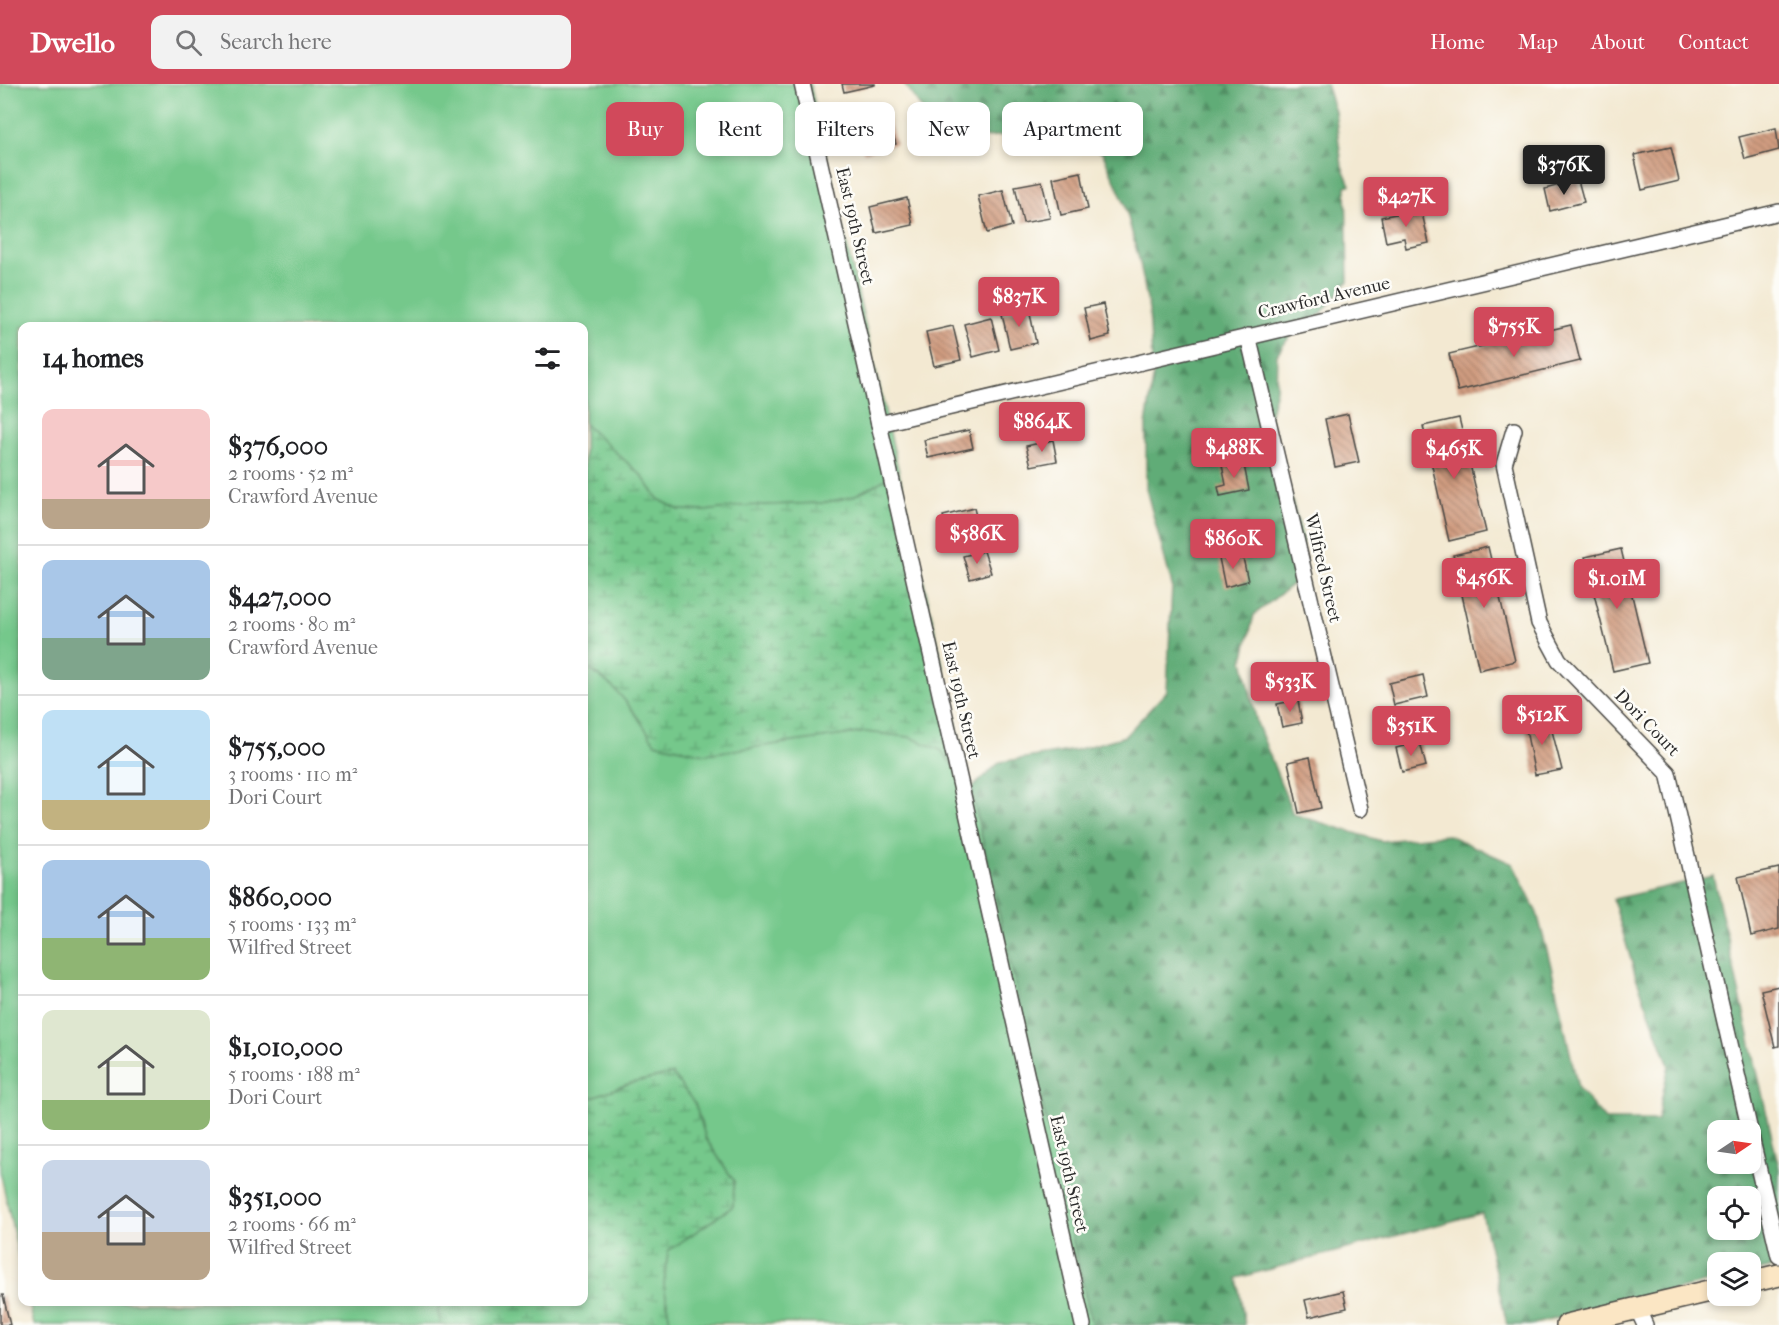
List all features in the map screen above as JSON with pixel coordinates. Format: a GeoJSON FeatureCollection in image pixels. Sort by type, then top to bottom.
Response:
{"type":"FeatureCollection","features":[{"type":"Feature","properties":{"kind":"street","name":"East 19th Street"},"geometry":{"type":"LineString","coordinates":[[802,84],[1083,1325]]}},
{"type":"Feature","properties":{"kind":"street","name":"Crawford Avenue"},"geometry":{"type":"LineString","coordinates":[[879,424],[1779,212]]}},
{"type":"Feature","properties":{"kind":"street","name":"Wilfred Street"},"geometry":{"type":"LineString","coordinates":[[1248,336],[1360,809]]}},
{"type":"Feature","properties":{"kind":"street","name":"Dori Court"},"geometry":{"type":"LineString","coordinates":[[1514,430],[1504,464],[1539,623],[1559,660],[1668,773],[1747,1120]]}},
{"type":"Feature","properties":{"kind":"street","name":"Dori Court"},"geometry":{"type":"LineString","coordinates":[[1760,1174],[1779,1256]]}},
{"type":"Feature","properties":{"kind":"street"},"geometry":{"type":"LineString","coordinates":[[1761,1279],[1779,1275]]}},
{"type":"Feature","properties":{"kind":"street"},"geometry":{"type":"LineString","coordinates":[[1567,1325],[1641,1317],[1707,1293]]}},
{"type":"Feature","properties":{"kind":"green space"},"geometry":{"type":"Polygon","coordinates":[[[0,84],[810,84],[814,102],[795,102],[795,156],[827,156],[899,472],[852,497],[822,503],[742,506],[706,511],[679,510],[658,499],[641,475],[588,428],[588,322],[18,322],[18,1253],[0,1171],[0,84]]]}},
{"type":"Feature","properties":{"kind":"green space"},"geometry":{"type":"Polygon","coordinates":[[[904,84],[1326,84],[1335,112],[1342,166],[1350,185],[1346,186],[1348,281],[1320,315],[1295,329],[1277,354],[1276,390],[1269,417],[1303,540],[1295,582],[1254,615],[1243,660],[1257,723],[1293,814],[1381,841],[1448,835],[1513,864],[1537,913],[1578,1088],[1605,1120],[1657,1120],[1669,1065],[1636,977],[1613,899],[1713,876],[1779,1168],[1779,1266],[1761,1270],[1761,1252],[1707,1252],[1707,1282],[1530,1325],[1507,1325],[1482,1213],[1237,1278],[1245,1325],[1092,1325],[971,789],[1000,762],[1076,750],[1125,736],[1167,691],[1172,585],[1146,489],[1146,425],[1153,379],[1149,310],[1140,263],[1124,202],[1104,156],[1143,156],[1143,102],[1002,102],[1002,135],[990,137],[990,102],[917,102],[904,84]]]}},
{"type":"Feature","properties":{"kind":"green space"},"geometry":{"type":"Polygon","coordinates":[[[588,428],[641,475],[658,499],[679,510],[706,511],[742,506],[822,503],[852,497],[899,472],[971,789],[941,750],[910,737],[866,732],[705,754],[655,743],[633,710],[616,690],[588,669],[588,428]]]}},
{"type":"Feature","properties":{"kind":"green space"},"geometry":{"type":"Polygon","coordinates":[[[588,669],[616,690],[633,710],[655,743],[705,754],[866,732],[910,737],[941,750],[971,789],[1092,1325],[670,1323],[664,1284],[668,1251],[733,1206],[734,1181],[706,1139],[695,1104],[631,1083],[588,1099],[588,669]]]}},
{"type":"Feature","properties":{"kind":"green space"},"geometry":{"type":"Polygon","coordinates":[[[672,1074],[695,1104],[706,1139],[734,1181],[733,1206],[668,1251],[664,1284],[670,1323],[673,1325],[441,1325],[438,1312],[440,1306],[588,1306],[588,1099],[631,1083],[672,1074]]]}},
{"type":"Feature","properties":{"kind":"green space"},"geometry":{"type":"Polygon","coordinates":[[[30,1306],[440,1306],[438,1312],[441,1325],[34,1325],[30,1306]]]}},
{"type":"Feature","properties":{"kind":"building"},"geometry":{"type":"Polygon","coordinates":[[[842,84],[875,84],[875,85],[844,92],[842,84]]]}},
{"type":"Feature","properties":{"kind":"building"},"geometry":{"type":"Polygon","coordinates":[[[1776,128],[1779,150],[1745,159],[1739,137],[1776,128]]]}},
{"type":"Feature","properties":{"kind":"building"},"geometry":{"type":"Polygon","coordinates":[[[1671,147],[1679,181],[1642,190],[1634,155],[1671,147]]]}},
{"type":"Feature","properties":{"kind":"building"},"geometry":{"type":"Polygon","coordinates":[[[1081,172],[1088,209],[1061,215],[1053,178],[1081,172]]]}},
{"type":"Feature","properties":{"kind":"building"},"geometry":{"type":"Polygon","coordinates":[[[1578,180],[1584,202],[1550,211],[1545,189],[1578,180]]]}},
{"type":"Feature","properties":{"kind":"building"},"geometry":{"type":"Polygon","coordinates":[[[1042,181],[1050,218],[1023,223],[1015,186],[1042,181]]]}},
{"type":"Feature","properties":{"kind":"building"},"geometry":{"type":"Polygon","coordinates":[[[1003,190],[1012,226],[987,233],[978,196],[1003,190]]]}},
{"type":"Feature","properties":{"kind":"building"},"geometry":{"type":"Polygon","coordinates":[[[907,198],[913,225],[876,233],[870,207],[907,198]]]}},
{"type":"Feature","properties":{"kind":"building"},"geometry":{"type":"Polygon","coordinates":[[[1421,209],[1429,243],[1406,248],[1404,238],[1386,242],[1381,217],[1421,209]]]}},
{"type":"Feature","properties":{"kind":"building"},"geometry":{"type":"Polygon","coordinates":[[[1103,304],[1110,336],[1091,341],[1084,308],[1103,304]]]}},
{"type":"Feature","properties":{"kind":"building"},"geometry":{"type":"Polygon","coordinates":[[[1029,308],[1036,343],[1010,349],[1002,314],[1029,308]]]}},
{"type":"Feature","properties":{"kind":"building"},"geometry":{"type":"Polygon","coordinates":[[[991,317],[999,350],[973,357],[964,324],[991,317]]]}},
{"type":"Feature","properties":{"kind":"building"},"geometry":{"type":"Polygon","coordinates":[[[1571,325],[1580,361],[1458,391],[1449,354],[1571,325]]]}},
{"type":"Feature","properties":{"kind":"building"},"geometry":{"type":"Polygon","coordinates":[[[953,326],[961,360],[934,366],[926,332],[953,326]]]}},
{"type":"Feature","properties":{"kind":"building"},"geometry":{"type":"Polygon","coordinates":[[[1348,414],[1359,462],[1335,467],[1325,419],[1348,414]]]}},
{"type":"Feature","properties":{"kind":"building"},"geometry":{"type":"Polygon","coordinates":[[[1459,418],[1486,532],[1449,541],[1423,426],[1459,418]]]}},
{"type":"Feature","properties":{"kind":"building"},"geometry":{"type":"Polygon","coordinates":[[[969,430],[973,448],[928,458],[924,440],[969,430]]]}},
{"type":"Feature","properties":{"kind":"building"},"geometry":{"type":"Polygon","coordinates":[[[1053,440],[1057,461],[1031,466],[1026,446],[1053,440]]]}},
{"type":"Feature","properties":{"kind":"building"},"geometry":{"type":"Polygon","coordinates":[[[1243,460],[1249,490],[1220,496],[1218,487],[1226,485],[1222,465],[1243,460]]]}},
{"type":"Feature","properties":{"kind":"building"},"geometry":{"type":"Polygon","coordinates":[[[974,508],[980,533],[949,540],[943,516],[974,508]]]}},
{"type":"Feature","properties":{"kind":"building"},"geometry":{"type":"Polygon","coordinates":[[[1488,547],[1515,661],[1479,670],[1453,555],[1488,547]]]}},
{"type":"Feature","properties":{"kind":"building"},"geometry":{"type":"Polygon","coordinates":[[[1621,549],[1648,663],[1613,671],[1585,557],[1621,549]]]}},
{"type":"Feature","properties":{"kind":"building"},"geometry":{"type":"Polygon","coordinates":[[[984,551],[991,573],[970,579],[963,556],[984,551]]]}},
{"type":"Feature","properties":{"kind":"building"},"geometry":{"type":"Polygon","coordinates":[[[1242,553],[1248,581],[1225,587],[1219,558],[1242,553]]]}},
{"type":"Feature","properties":{"kind":"building"},"geometry":{"type":"Polygon","coordinates":[[[1423,675],[1428,697],[1394,705],[1389,683],[1423,675]]]}},
{"type":"Feature","properties":{"kind":"building"},"geometry":{"type":"Polygon","coordinates":[[[1298,700],[1302,723],[1282,727],[1277,704],[1298,700]]]}},
{"type":"Feature","properties":{"kind":"building"},"geometry":{"type":"Polygon","coordinates":[[[1548,715],[1562,770],[1535,775],[1524,720],[1548,715]]]}},
{"type":"Feature","properties":{"kind":"building"},"geometry":{"type":"Polygon","coordinates":[[[1420,742],[1426,766],[1402,772],[1396,748],[1420,742]]]}},
{"type":"Feature","properties":{"kind":"building"},"geometry":{"type":"Polygon","coordinates":[[[1310,757],[1321,808],[1299,813],[1288,762],[1310,757]]]}},
{"type":"Feature","properties":{"kind":"building"},"geometry":{"type":"Polygon","coordinates":[[[1779,868],[1779,929],[1751,936],[1738,877],[1779,868]]]}},
{"type":"Feature","properties":{"kind":"building"},"geometry":{"type":"Polygon","coordinates":[[[1779,986],[1779,1046],[1775,1047],[1761,990],[1779,986]]]}},
{"type":"Feature","properties":{"kind":"building"},"geometry":{"type":"Polygon","coordinates":[[[1343,1291],[1347,1308],[1309,1317],[1305,1300],[1343,1291]]]}},
{"type":"Feature","properties":{"kind":"building"},"geometry":{"type":"Polygon","coordinates":[[[3,1295],[10,1325],[0,1325],[0,1296],[3,1295]]]}}]}
